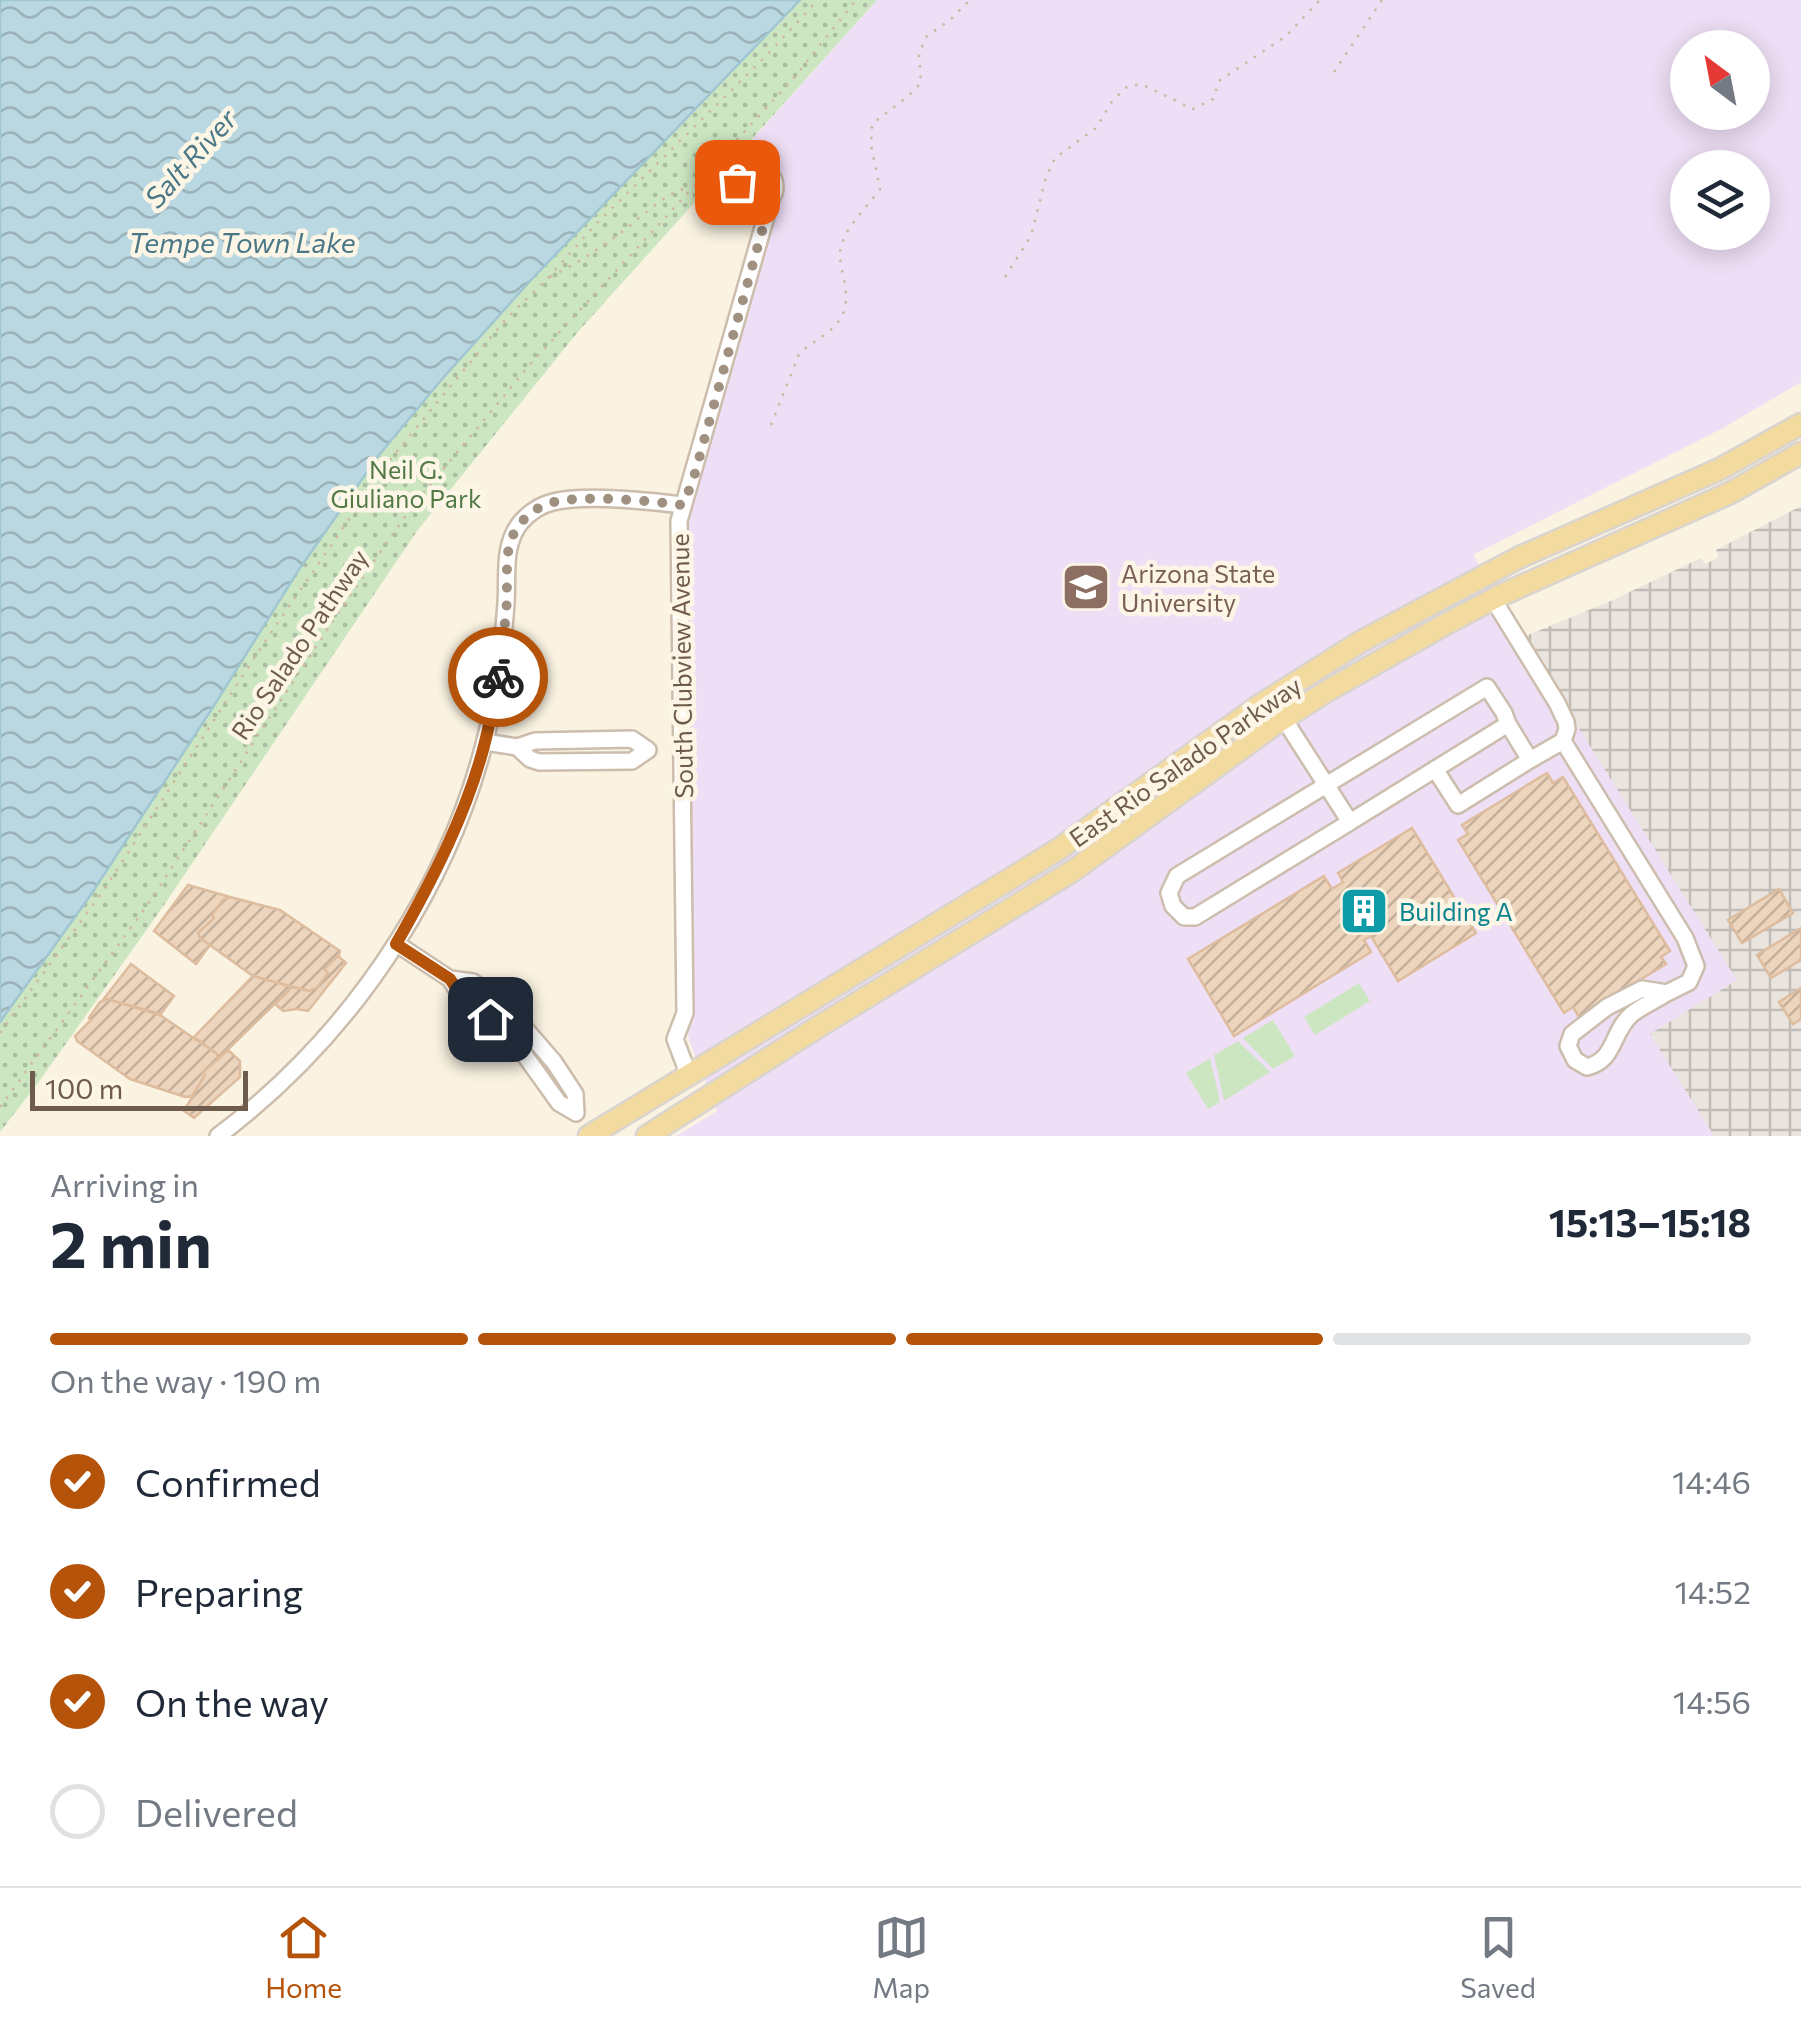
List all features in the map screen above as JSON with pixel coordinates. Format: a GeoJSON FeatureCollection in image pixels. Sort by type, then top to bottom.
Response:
{"type":"FeatureCollection","features":[{"type":"Feature","properties":{"kind":"main road","name":"East Rio Salado Parkway"},"geometry":{"type":"LineString","coordinates":[[589,1136],[1059,850],[1260,705],[1360,642],[1518,558],[1720,469],[1801,424]]}},
{"type":"Feature","properties":{"kind":"main road","name":"East Rio Salado Parkway"},"geometry":{"type":"LineString","coordinates":[[647,1136],[1074,870],[1284,719],[1377,662],[1494,599],[1730,493],[1801,453]]}},
{"type":"Feature","properties":{"kind":"street","name":"South Clubview Avenue"},"geometry":{"type":"LineString","coordinates":[[689,1076],[675,1038],[685,1012],[679,522],[767,213],[765,204]]}},
{"type":"Feature","properties":{"kind":"street"},"geometry":{"type":"LineString","coordinates":[[218,1136],[284,1080],[323,1040],[396,944],[429,887],[486,742],[501,656],[509,547],[520,524],[540,507],[560,500],[682,505]]}},
{"type":"Feature","properties":{"kind":"street"},"geometry":{"type":"LineString","coordinates":[[1435,769],[1458,805],[1562,741],[1567,729],[1557,702],[1494,599]]}},
{"type":"Feature","properties":{"kind":"street"},"geometry":{"type":"LineString","coordinates":[[1508,724],[1195,917],[1184,917],[1173,906],[1169,893],[1177,876],[1487,687],[1530,760]]}},
{"type":"Feature","properties":{"kind":"street"},"geometry":{"type":"LineString","coordinates":[[1284,719],[1350,822]]}},
{"type":"Feature","properties":{"kind":"street"},"geometry":{"type":"LineString","coordinates":[[486,742],[517,748],[535,741],[632,740],[648,750],[681,750]]}},
{"type":"Feature","properties":{"kind":"street"},"geometry":{"type":"LineString","coordinates":[[1562,741],[1681,932],[1696,966],[1688,982],[1632,1014],[1616,1034],[1610,1054],[1600,1064],[1587,1067],[1575,1060],[1568,1046],[1572,1034],[1607,1007],[1642,989],[1667,993]]}},
{"type":"Feature","properties":{"kind":"street"},"geometry":{"type":"LineString","coordinates":[[1460,803],[1471,820]]}},
{"type":"Feature","properties":{"kind":"street"},"geometry":{"type":"LineString","coordinates":[[1664,942],[1681,932]]}},
{"type":"Feature","properties":{"kind":"street"},"geometry":{"type":"LineString","coordinates":[[396,944],[450,979],[462,997],[521,1050],[559,1103],[576,1113],[589,1136]]}},
{"type":"Feature","properties":{"kind":"path"},"geometry":{"type":"LineString","coordinates":[[0,1033],[105,888],[388,460],[506,319],[818,0]]}},
{"type":"Feature","properties":{"kind":"path","name":"Rio Salado Pathway"},"geometry":{"type":"LineString","coordinates":[[0,1107],[146,907],[411,508],[532,362],[792,80],[856,0]]}},
{"type":"Feature","properties":{"kind":"path"},"geometry":{"type":"LineString","coordinates":[[770,425],[799,354],[827,335],[844,312],[846,290],[840,251],[846,233],[880,189],[871,145],[872,124],[920,83],[919,53],[927,36],[970,0]]}},
{"type":"Feature","properties":{"kind":"path"},"geometry":{"type":"LineString","coordinates":[[1005,277],[1030,236],[1055,158],[1096,128],[1113,100],[1128,87],[1141,84],[1193,108],[1204,105],[1212,99],[1219,81],[1286,36],[1320,0]]}},
{"type":"Feature","properties":{"kind":"path"},"geometry":{"type":"LineString","coordinates":[[1334,72],[1382,0]]}},
{"type":"Feature","properties":{"kind":"path"},"geometry":{"type":"LineString","coordinates":[[549,278],[587,256],[681,189],[694,186]]}},
{"type":"Feature","properties":{"kind":"shaded area","name":"Arizona State University"},"geometry":{"type":"Polygon","coordinates":[[[877,0],[1801,0],[1801,382],[1723,428],[1473,555],[1737,980],[1650,1034],[1714,1136],[676,1136],[717,1111],[689,1040],[685,1013],[679,521],[776,188],[767,170],[755,167],[743,172],[732,162],[877,0]]]}},
{"type":"Feature","properties":{"kind":"shaded area"},"geometry":{"type":"Polygon","coordinates":[[[1801,506],[1801,1136],[1714,1136],[1649,1034],[1736,980],[1521,638],[1701,558],[1705,564],[1719,557],[1716,550],[1801,506]]]}},
{"type":"Feature","properties":{"kind":"green space","name":"Neil G. Giuliano Park"},"geometry":{"type":"Polygon","coordinates":[[[800,0],[877,0],[577,333],[417,531],[162,908],[0,1132],[0,1022],[92,893],[298,571],[379,455],[530,281],[800,0]]]}},
{"type":"Feature","properties":{"kind":"green space"},"geometry":{"type":"Polygon","coordinates":[[[1359,983],[1370,1001],[1315,1035],[1304,1017],[1359,983]]]}},
{"type":"Feature","properties":{"kind":"green space"},"geometry":{"type":"Polygon","coordinates":[[[1273,1020],[1295,1056],[1273,1069],[1243,1038],[1273,1020]]]}},
{"type":"Feature","properties":{"kind":"green space"},"geometry":{"type":"Polygon","coordinates":[[[1238,1041],[1270,1072],[1224,1101],[1214,1055],[1238,1041]]]}},
{"type":"Feature","properties":{"kind":"green space"},"geometry":{"type":"Polygon","coordinates":[[[1210,1058],[1220,1102],[1208,1109],[1186,1073],[1210,1058]]]}},
{"type":"Feature","properties":{"kind":"water","name":"Tempe Town Lake"},"geometry":{"type":"Polygon","coordinates":[[[0,0],[800,0],[530,281],[379,455],[298,571],[92,893],[0,1022],[0,0]]]}},
{"type":"Feature","properties":{"kind":"building"},"geometry":{"type":"Polygon","coordinates":[[[1547,773],[1553,783],[1563,777],[1670,951],[1661,957],[1666,964],[1579,1017],[1573,1007],[1564,1013],[1458,840],[1468,834],[1462,825],[1547,773]]]}},
{"type":"Feature","properties":{"kind":"building","name":"Building A"},"geometry":{"type":"Polygon","coordinates":[[[1412,828],[1476,933],[1398,981],[1371,936],[1364,940],[1371,952],[1234,1036],[1188,959],[1324,876],[1332,889],[1343,882],[1338,873],[1412,828]]]}},
{"type":"Feature","properties":{"kind":"building"},"geometry":{"type":"Polygon","coordinates":[[[188,885],[230,897],[223,900],[212,915],[214,918],[198,933],[210,945],[196,964],[154,931],[188,885]]]}},
{"type":"Feature","properties":{"kind":"building"},"geometry":{"type":"Polygon","coordinates":[[[1779,889],[1793,913],[1742,943],[1728,920],[1779,889]]]}},
{"type":"Feature","properties":{"kind":"building"},"geometry":{"type":"Polygon","coordinates":[[[230,897],[280,910],[340,951],[324,969],[328,973],[317,988],[309,991],[253,976],[200,938],[198,933],[214,918],[212,915],[223,900],[230,897]]]}},
{"type":"Feature","properties":{"kind":"building"},"geometry":{"type":"Polygon","coordinates":[[[1801,928],[1801,960],[1771,978],[1757,955],[1801,928]]]}},
{"type":"Feature","properties":{"kind":"building"},"geometry":{"type":"Polygon","coordinates":[[[338,956],[346,963],[308,1011],[283,1011],[275,1004],[292,987],[309,991],[317,988],[328,973],[324,969],[338,956]]]}},
{"type":"Feature","properties":{"kind":"building"},"geometry":{"type":"Polygon","coordinates":[[[131,964],[174,996],[160,1015],[103,1000],[131,964]]]}},
{"type":"Feature","properties":{"kind":"building"},"geometry":{"type":"Polygon","coordinates":[[[253,976],[292,987],[218,1059],[217,1054],[194,1037],[253,976]]]}},
{"type":"Feature","properties":{"kind":"building"},"geometry":{"type":"Polygon","coordinates":[[[1801,988],[1801,1019],[1793,1024],[1779,1002],[1801,988]]]}},
{"type":"Feature","properties":{"kind":"building"},"geometry":{"type":"Polygon","coordinates":[[[107,999],[157,1013],[217,1054],[218,1059],[202,1073],[205,1075],[192,1096],[130,1079],[77,1041],[75,1036],[91,1020],[100,1002],[107,999]]]}},
{"type":"Feature","properties":{"kind":"building"},"geometry":{"type":"Polygon","coordinates":[[[228,1050],[240,1061],[240,1077],[194,1118],[184,1111],[205,1075],[202,1073],[228,1050]]]}},
{"type":"Feature","properties":{"kind":"way so far"},"geometry":{"type":"LineString","coordinates":[[498,677],[509,547],[516,529],[532,512],[560,500],[682,505],[692,484],[767,213],[765,204],[751,206],[741,200],[737,182]]}},
{"type":"Feature","properties":{"kind":"place","name":"Arizona State University"},"geometry":{"type":"Point","coordinates":[1086,587]}},
{"type":"Feature","properties":{"kind":"place","name":"Building A"},"geometry":{"type":"Point","coordinates":[1364,911]}},
{"type":"Feature","properties":{"kind":"route"},"geometry":{"type":"LineString","coordinates":[[490,1019],[462,997],[450,979],[396,944],[429,887],[451,838],[486,742],[498,677]]}},
{"type":"Feature","properties":{"kind":"water label","name":"Salt River"},"geometry":{"type":"Point","coordinates":[190,158]}}]}
